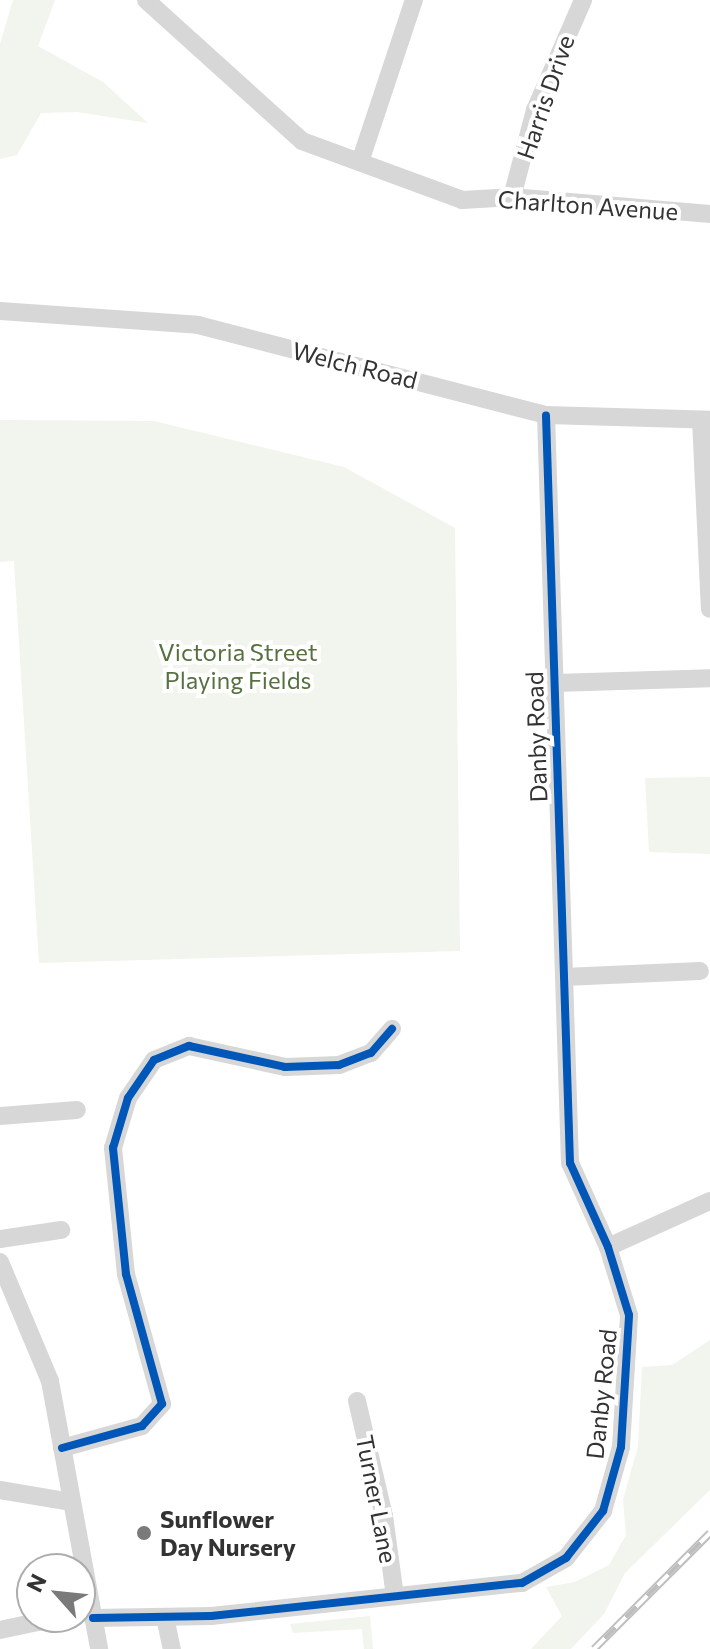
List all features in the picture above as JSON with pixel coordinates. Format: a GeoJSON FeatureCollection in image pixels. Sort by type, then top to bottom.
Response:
{"type":"FeatureCollection","features":[{"type":"Feature","properties":{"kind":"street","name":"Charlton Avenue"},"geometry":{"type":"LineString","coordinates":[[146,0],[302,141],[462,200],[512,197],[710,214]]}},
{"type":"Feature","properties":{"kind":"street"},"geometry":{"type":"LineString","coordinates":[[360,162],[414,0]]}},
{"type":"Feature","properties":{"kind":"street","name":"Harris Drive"},"geometry":{"type":"LineString","coordinates":[[512,197],[535,110],[583,0]]}},
{"type":"Feature","properties":{"kind":"street","name":"Welch Road"},"geometry":{"type":"LineString","coordinates":[[0,311],[198,325],[546,415],[705,420]]}},
{"type":"Feature","properties":{"kind":"street","name":"Danby Road"},"geometry":{"type":"LineString","coordinates":[[96,1614],[165,1617],[522,1583],[566,1558],[603,1511],[621,1447],[629,1315],[608,1247],[570,1163],[546,415]]}},
{"type":"Feature","properties":{"kind":"street"},"geometry":{"type":"LineString","coordinates":[[705,420],[710,609]]}},
{"type":"Feature","properties":{"kind":"street"},"geometry":{"type":"LineString","coordinates":[[555,683],[710,678]]}},
{"type":"Feature","properties":{"kind":"street"},"geometry":{"type":"LineString","coordinates":[[564,977],[700,971]]}},
{"type":"Feature","properties":{"kind":"street"},"geometry":{"type":"LineString","coordinates":[[62,1448],[142,1426],[162,1404],[126,1274],[113,1148],[128,1098],[154,1060],[189,1046],[285,1067],[339,1065],[371,1053],[392,1029]]}},
{"type":"Feature","properties":{"kind":"street"},"geometry":{"type":"LineString","coordinates":[[0,1116],[77,1110]]}},
{"type":"Feature","properties":{"kind":"street"},"geometry":{"type":"LineString","coordinates":[[608,1247],[710,1201]]}},
{"type":"Feature","properties":{"kind":"street"},"geometry":{"type":"LineString","coordinates":[[0,1239],[61,1230]]}},
{"type":"Feature","properties":{"kind":"street"},"geometry":{"type":"LineString","coordinates":[[0,1262],[50,1381],[79,1553]]}},
{"type":"Feature","properties":{"kind":"street","name":"Turner Lane"},"geometry":{"type":"LineString","coordinates":[[357,1401],[384,1516],[395,1596]]}},
{"type":"Feature","properties":{"kind":"street"},"geometry":{"type":"LineString","coordinates":[[0,1490],[72,1502]]}},
{"type":"Feature","properties":{"kind":"street"},"geometry":{"type":"LineString","coordinates":[[165,1617],[172,1649]]}},
{"type":"Feature","properties":{"kind":"green space"},"geometry":{"type":"Polygon","coordinates":[[[13,0],[55,0],[38,46],[103,82],[148,123],[77,112],[41,113],[17,155],[0,159],[0,44],[13,0]]]}},
{"type":"Feature","properties":{"kind":"green space","name":"Victoria Street Playing Fields"},"geometry":{"type":"Polygon","coordinates":[[[0,420],[154,421],[344,467],[455,528],[460,951],[39,963],[14,561],[0,562],[0,420]]]}},
{"type":"Feature","properties":{"kind":"green space"},"geometry":{"type":"Polygon","coordinates":[[[710,777],[710,854],[649,852],[645,778],[710,777]]]}},
{"type":"Feature","properties":{"kind":"green space"},"geometry":{"type":"Polygon","coordinates":[[[710,1340],[710,1490],[625,1573],[604,1614],[571,1649],[531,1649],[562,1616],[546,1587],[575,1582],[609,1565],[626,1535],[623,1500],[638,1446],[642,1367],[672,1365],[710,1340]]]}},
{"type":"Feature","properties":{"kind":"green space"},"geometry":{"type":"Polygon","coordinates":[[[370,1616],[373,1649],[364,1649],[362,1629],[293,1633],[290,1624],[370,1616]]]}},
{"type":"Feature","properties":{"kind":"railway"},"geometry":{"type":"LineString","coordinates":[[594,1649],[710,1533]]}},
{"type":"Feature","properties":{"kind":"cycle path"},"geometry":{"type":"LineString","coordinates":[[96,1618],[211,1616],[522,1583],[566,1558],[603,1511],[621,1447],[629,1315],[608,1247],[570,1163],[546,415]]}},
{"type":"Feature","properties":{"kind":"cycle path"},"geometry":{"type":"LineString","coordinates":[[62,1448],[142,1426],[162,1404],[126,1274],[113,1148],[128,1098],[154,1060],[189,1046],[285,1067],[339,1065],[371,1053],[392,1029]]}},
{"type":"Feature","properties":{"kind":"place","name":"Sunflower Day Nursery"},"geometry":{"type":"Point","coordinates":[144,1533]}}]}
